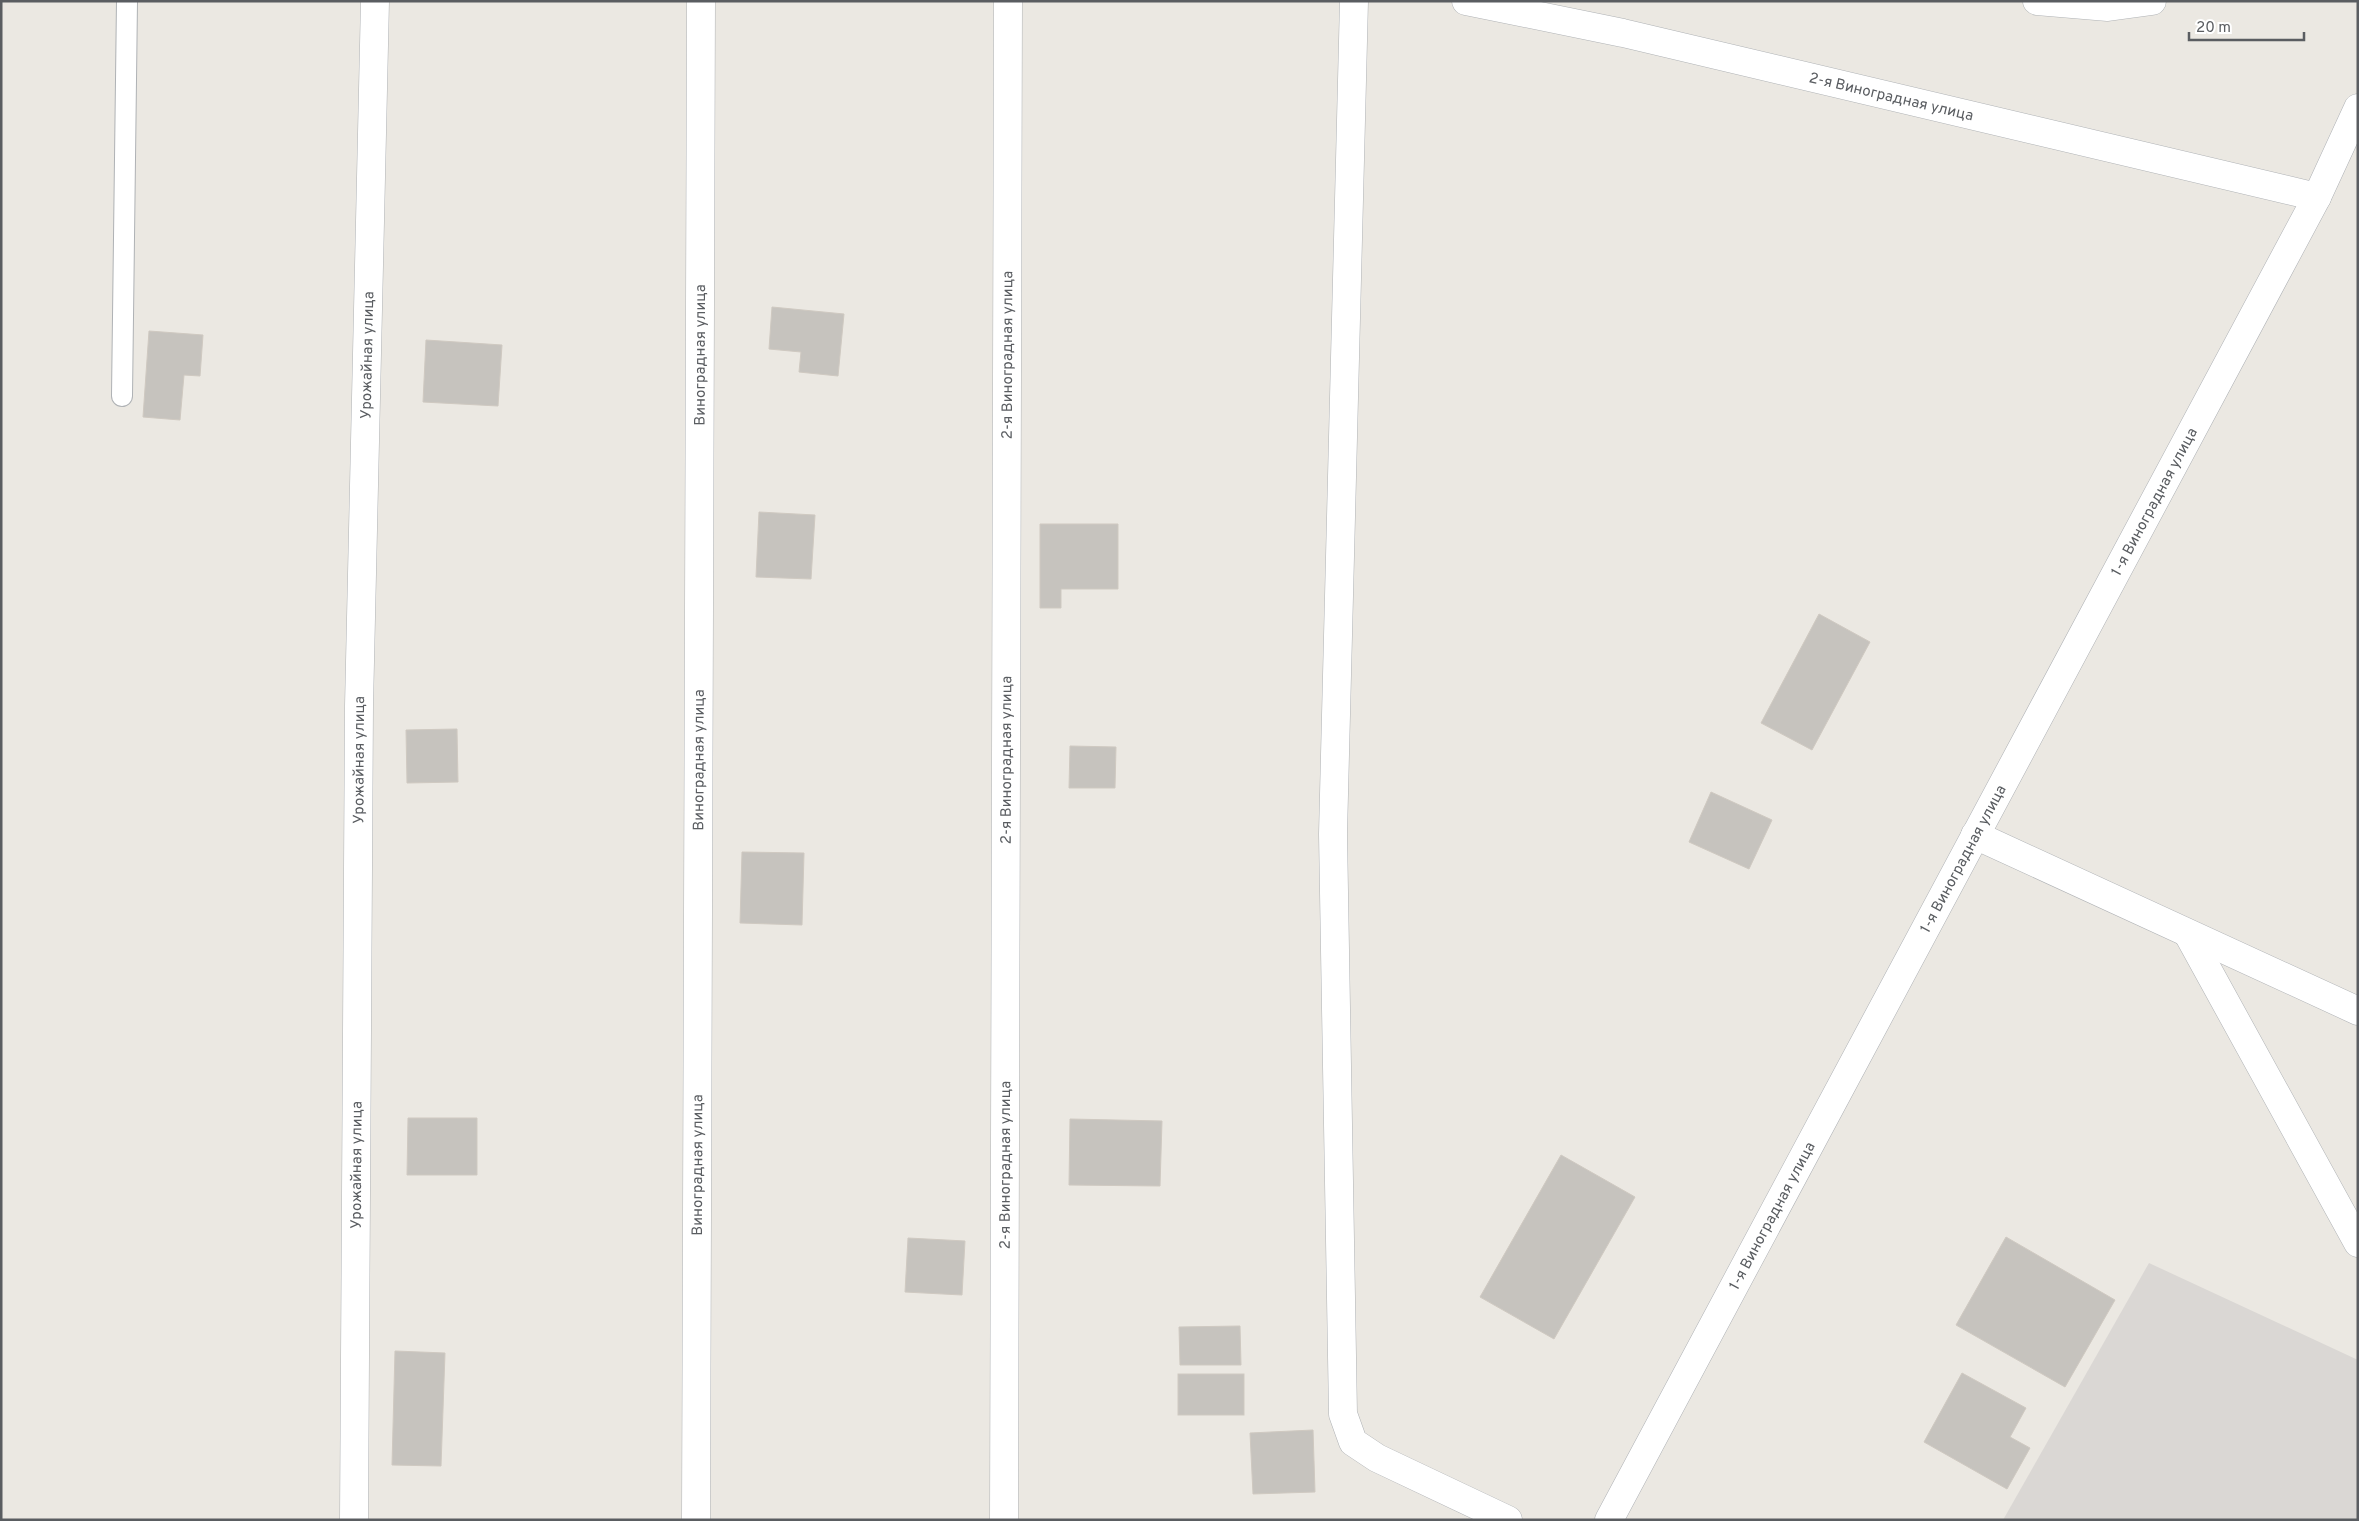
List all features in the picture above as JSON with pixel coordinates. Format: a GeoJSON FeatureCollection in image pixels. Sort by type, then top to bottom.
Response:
{"type":"FeatureCollection","features":[{"type":"Feature","properties":{"kind":"street","name":"Урожайная улица"},"geometry":{"type":"LineString","coordinates":[[354,1520],[359,696],[375,1]]}},
{"type":"Feature","properties":{"kind":"street","name":"Виноградная улица"},"geometry":{"type":"LineString","coordinates":[[696,1520],[701,1]]}},
{"type":"Feature","properties":{"kind":"street","name":"2-я Виноградная улица"},"geometry":{"type":"LineString","coordinates":[[1004,1520],[1008,1]]}},
{"type":"Feature","properties":{"kind":"street"},"geometry":{"type":"LineString","coordinates":[[1354,1],[1333,834],[1343,1414],[1353,1442],[1377,1458],[1508,1520]]}},
{"type":"Feature","properties":{"kind":"street","name":"2-я Виноградная улица"},"geometry":{"type":"LineString","coordinates":[[1466,1],[1623,33],[2317,197]]}},
{"type":"Feature","properties":{"kind":"street"},"geometry":{"type":"LineString","coordinates":[[2037,1],[2108,6],[2152,1]]}},
{"type":"Feature","properties":{"kind":"street","name":"1-я Виноградная улица"},"geometry":{"type":"LineString","coordinates":[[1609,1520],[2317,197],[2358,108]]}},
{"type":"Feature","properties":{"kind":"street"},"geometry":{"type":"LineString","coordinates":[[1975,835],[2358,1011]]}},
{"type":"Feature","properties":{"kind":"street"},"geometry":{"type":"LineString","coordinates":[[2188,934],[2358,1243]]}},
{"type":"Feature","properties":{"kind":"lane"},"geometry":{"type":"LineString","coordinates":[[122,396],[127,1]]}},
{"type":"Feature","properties":{"kind":"shaded area"},"geometry":{"type":"Polygon","coordinates":[[[2149,1263],[2358,1360],[2358,1520],[2003,1520],[2149,1263]]]}},
{"type":"Feature","properties":{"kind":"building"},"geometry":{"type":"Polygon","coordinates":[[[772,307],[844,314],[838,376],[799,372],[801,352],[769,349],[772,307]]]}},
{"type":"Feature","properties":{"kind":"building"},"geometry":{"type":"Polygon","coordinates":[[[149,331],[203,335],[200,376],[184,375],[180,420],[143,417],[149,331]]]}},
{"type":"Feature","properties":{"kind":"building"},"geometry":{"type":"Polygon","coordinates":[[[426,340],[502,345],[498,406],[423,402],[426,340]]]}},
{"type":"Feature","properties":{"kind":"building"},"geometry":{"type":"Polygon","coordinates":[[[759,512],[815,515],[811,579],[756,577],[759,512]]]}},
{"type":"Feature","properties":{"kind":"building"},"geometry":{"type":"Polygon","coordinates":[[[1040,524],[1118,524],[1118,589],[1061,589],[1061,608],[1040,608],[1040,524]]]}},
{"type":"Feature","properties":{"kind":"building"},"geometry":{"type":"Polygon","coordinates":[[[1819,614],[1870,642],[1812,750],[1761,723],[1819,614]]]}},
{"type":"Feature","properties":{"kind":"building"},"geometry":{"type":"Polygon","coordinates":[[[457,729],[458,782],[407,783],[406,730],[457,729]]]}},
{"type":"Feature","properties":{"kind":"building"},"geometry":{"type":"Polygon","coordinates":[[[1070,746],[1116,747],[1115,788],[1069,788],[1070,746]]]}},
{"type":"Feature","properties":{"kind":"building"},"geometry":{"type":"Polygon","coordinates":[[[1711,792],[1772,820],[1749,869],[1689,842],[1711,792]]]}},
{"type":"Feature","properties":{"kind":"building"},"geometry":{"type":"Polygon","coordinates":[[[742,852],[804,853],[802,925],[740,923],[742,852]]]}},
{"type":"Feature","properties":{"kind":"building"},"geometry":{"type":"Polygon","coordinates":[[[408,1118],[477,1118],[477,1175],[407,1175],[408,1118]]]}},
{"type":"Feature","properties":{"kind":"building"},"geometry":{"type":"Polygon","coordinates":[[[1070,1119],[1162,1121],[1160,1186],[1069,1185],[1070,1119]]]}},
{"type":"Feature","properties":{"kind":"building"},"geometry":{"type":"Polygon","coordinates":[[[1561,1155],[1635,1197],[1554,1339],[1480,1297],[1561,1155]]]}},
{"type":"Feature","properties":{"kind":"building"},"geometry":{"type":"Polygon","coordinates":[[[2006,1237],[2115,1300],[2065,1387],[1956,1325],[2006,1237]]]}},
{"type":"Feature","properties":{"kind":"building"},"geometry":{"type":"Polygon","coordinates":[[[908,1238],[965,1241],[962,1295],[905,1292],[908,1238]]]}},
{"type":"Feature","properties":{"kind":"building"},"geometry":{"type":"Polygon","coordinates":[[[1240,1326],[1241,1365],[1180,1365],[1179,1327],[1240,1326]]]}},
{"type":"Feature","properties":{"kind":"building"},"geometry":{"type":"Polygon","coordinates":[[[395,1351],[445,1353],[441,1466],[392,1465],[395,1351]]]}},
{"type":"Feature","properties":{"kind":"building"},"geometry":{"type":"Polygon","coordinates":[[[1962,1373],[2026,1408],[2010,1437],[2030,1448],[2007,1489],[1924,1442],[1962,1373]]]}},
{"type":"Feature","properties":{"kind":"building"},"geometry":{"type":"Polygon","coordinates":[[[1178,1374],[1244,1374],[1244,1415],[1178,1415],[1178,1374]]]}},
{"type":"Feature","properties":{"kind":"building"},"geometry":{"type":"Polygon","coordinates":[[[1313,1430],[1315,1492],[1253,1494],[1250,1433],[1313,1430]]]}}]}
